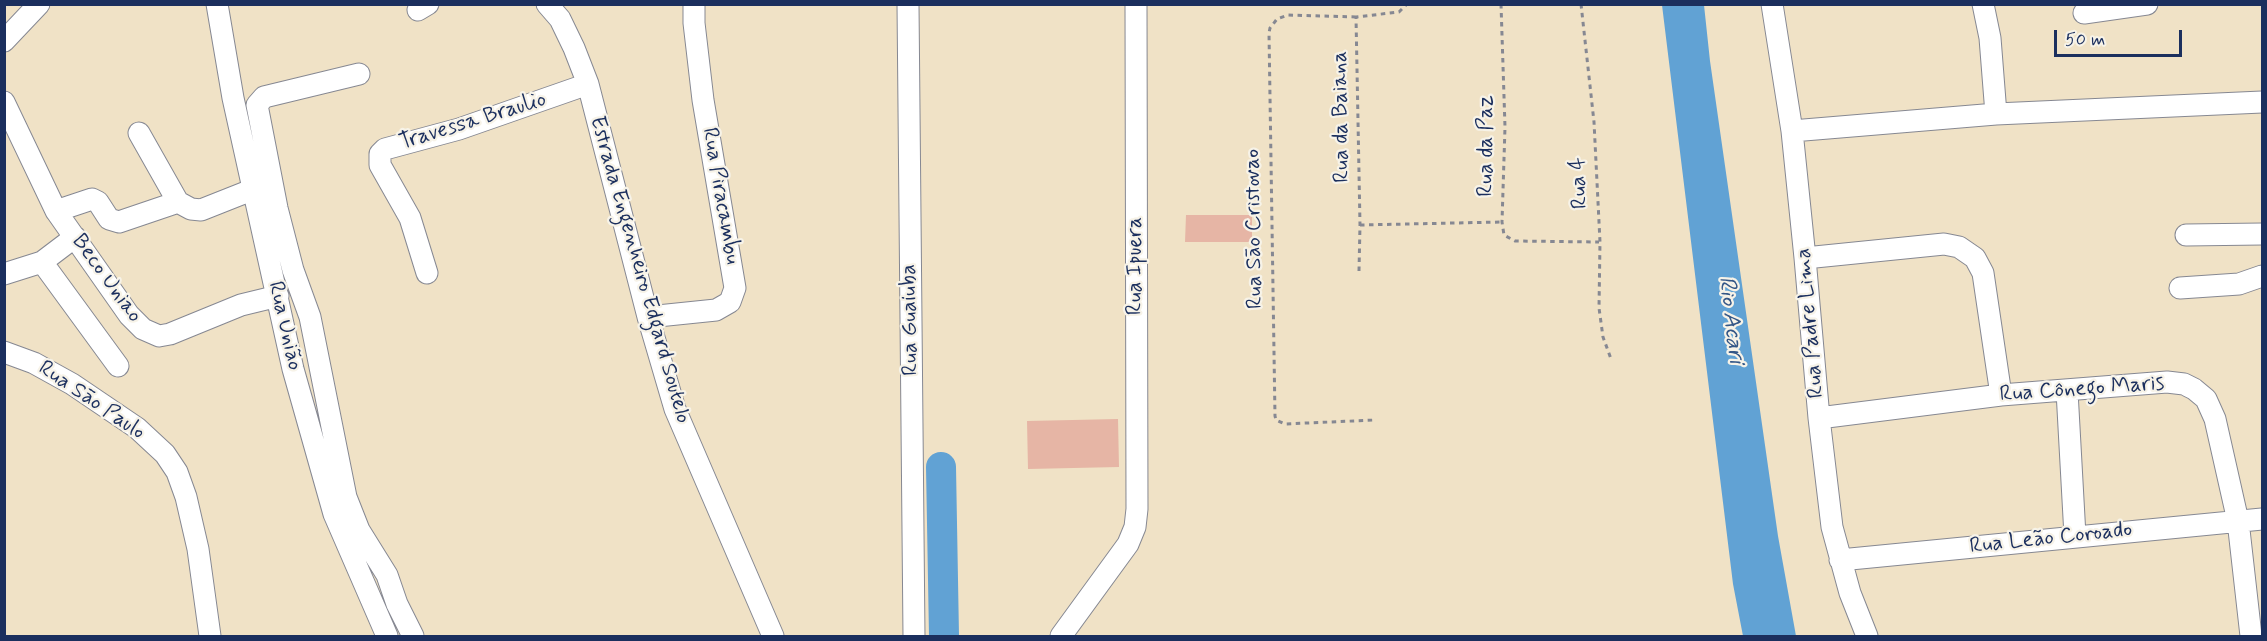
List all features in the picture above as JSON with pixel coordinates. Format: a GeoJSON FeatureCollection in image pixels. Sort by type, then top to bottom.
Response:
{"type":"FeatureCollection","features":[{"type":"Feature","properties":{"kind":"street"},"geometry":{"type":"LineString","coordinates":[[4,41],[39,4]]}},
{"type":"Feature","properties":{"kind":"street","name":"Rua União"},"geometry":{"type":"LineString","coordinates":[[217,4],[233,98],[254,189],[268,209],[278,296],[293,369],[334,514],[387,636]]}},
{"type":"Feature","properties":{"kind":"street","name":"Estrada Engenheiro Edgard Soutelo"},"geometry":{"type":"LineString","coordinates":[[547,4],[560,19],[588,84],[648,317],[675,409],[773,636]]}},
{"type":"Feature","properties":{"kind":"street","name":"Rua Piracambu"},"geometry":{"type":"LineString","coordinates":[[648,317],[716,310],[730,302],[735,288],[703,100],[694,4]]}},
{"type":"Feature","properties":{"kind":"street","name":"Rua Guaiuba"},"geometry":{"type":"LineString","coordinates":[[908,4],[914,636]]}},
{"type":"Feature","properties":{"kind":"street","name":"Rua Ipuera"},"geometry":{"type":"LineString","coordinates":[[1061,636],[1128,544],[1135,527],[1137,509],[1136,4]]}},
{"type":"Feature","properties":{"kind":"street","name":"Rua Padre Lima"},"geometry":{"type":"LineString","coordinates":[[1772,4],[1792,131],[1819,418],[1832,527],[1840,560],[1867,636]]}},
{"type":"Feature","properties":{"kind":"street"},"geometry":{"type":"LineString","coordinates":[[1983,4],[1990,38],[1996,114]]}},
{"type":"Feature","properties":{"kind":"street"},"geometry":{"type":"LineString","coordinates":[[2084,13],[2147,4]]}},
{"type":"Feature","properties":{"kind":"street"},"geometry":{"type":"LineString","coordinates":[[359,74],[264,97],[257,105],[268,209],[310,317],[350,508],[359,530],[387,575],[397,604],[413,636]]}},
{"type":"Feature","properties":{"kind":"street","name":"Travessa Braulio"},"geometry":{"type":"LineString","coordinates":[[427,273],[410,218],[380,165],[380,154],[386,149],[459,129],[588,84]]}},
{"type":"Feature","properties":{"kind":"street","name":"Beco Uniao"},"geometry":{"type":"LineString","coordinates":[[4,102],[56,211],[129,315],[143,329],[159,336],[179,331],[255,300],[278,296]]}},
{"type":"Feature","properties":{"kind":"street"},"geometry":{"type":"LineString","coordinates":[[1792,131],[1996,114],[2262,102]]}},
{"type":"Feature","properties":{"kind":"street"},"geometry":{"type":"LineString","coordinates":[[139,133],[178,202],[191,209],[201,210],[254,189]]}},
{"type":"Feature","properties":{"kind":"street"},"geometry":{"type":"LineString","coordinates":[[56,211],[92,199],[98,202],[109,219],[119,222],[178,202]]}},
{"type":"Feature","properties":{"kind":"street"},"geometry":{"type":"LineString","coordinates":[[2186,235],[2262,234]]}},
{"type":"Feature","properties":{"kind":"street"},"geometry":{"type":"LineString","coordinates":[[4,274],[42,262],[75,237]]}},
{"type":"Feature","properties":{"kind":"street"},"geometry":{"type":"LineString","coordinates":[[1805,258],[1944,244],[1959,248],[1975,258],[1983,273],[2001,395]]}},
{"type":"Feature","properties":{"kind":"street"},"geometry":{"type":"LineString","coordinates":[[42,262],[118,366]]}},
{"type":"Feature","properties":{"kind":"street"},"geometry":{"type":"LineString","coordinates":[[2180,288],[2239,284],[2262,276]]}},
{"type":"Feature","properties":{"kind":"street","name":"Rua Sāo Paulo"},"geometry":{"type":"LineString","coordinates":[[4,352],[34,363],[72,384],[137,428],[165,454],[177,472],[186,497],[198,549],[210,636]]}},
{"type":"Feature","properties":{"kind":"street"},"geometry":{"type":"LineString","coordinates":[[293,369],[319,364]]}},
{"type":"Feature","properties":{"kind":"street","name":"Rua Cônego Maris"},"geometry":{"type":"LineString","coordinates":[[1819,418],[2001,395],[2167,382],[2184,384],[2194,389],[2206,399],[2215,419],[2238,521],[2251,636]]}},
{"type":"Feature","properties":{"kind":"street"},"geometry":{"type":"LineString","coordinates":[[2067,391],[2075,536]]}},
{"type":"Feature","properties":{"kind":"street"},"geometry":{"type":"LineString","coordinates":[[307,417],[328,410]]}},
{"type":"Feature","properties":{"kind":"street","name":"Rua Leão Coroado"},"geometry":{"type":"LineString","coordinates":[[1840,560],[2262,519]]}},
{"type":"Feature","properties":{"kind":"path"},"geometry":{"type":"LineString","coordinates":[[1356,17],[1399,12],[1407,4]]}},
{"type":"Feature","properties":{"kind":"path","name":"Rua da Paz"},"geometry":{"type":"LineString","coordinates":[[1501,4],[1505,127],[1502,222],[1504,235],[1515,241],[1600,242]]}},
{"type":"Feature","properties":{"kind":"path","name":"Rua 4"},"geometry":{"type":"LineString","coordinates":[[1581,4],[1594,122],[1600,242],[1599,308],[1603,337],[1611,359]]}},
{"type":"Feature","properties":{"kind":"path","name":"Rua Sāo Cristovao"},"geometry":{"type":"LineString","coordinates":[[1356,17],[1288,15],[1277,19],[1270,28],[1275,416],[1276,420],[1285,424],[1375,420]]}},
{"type":"Feature","properties":{"kind":"path","name":"Rua da Baiana"},"geometry":{"type":"LineString","coordinates":[[1356,17],[1359,271]]}},
{"type":"Feature","properties":{"kind":"path"},"geometry":{"type":"LineString","coordinates":[[1360,225],[1502,222]]}},
{"type":"Feature","properties":{"kind":"water","name":"Rio Acari"},"geometry":{"type":"Polygon","coordinates":[[[1662,5],[1704,5],[1778,536],[1796,636],[1743,636],[1733,584],[1662,5]]]}},
{"type":"Feature","properties":{"kind":"building"},"geometry":{"type":"Polygon","coordinates":[[[1186,215],[1252,215],[1252,242],[1185,242],[1186,215]]]}},
{"type":"Feature","properties":{"kind":"building"},"geometry":{"type":"Polygon","coordinates":[[[1118,419],[1119,467],[1028,469],[1027,421],[1118,419]]]}},
{"type":"Feature","properties":{"kind":"waterway"},"geometry":{"type":"LineString","coordinates":[[941,467],[944,636]]}}]}
